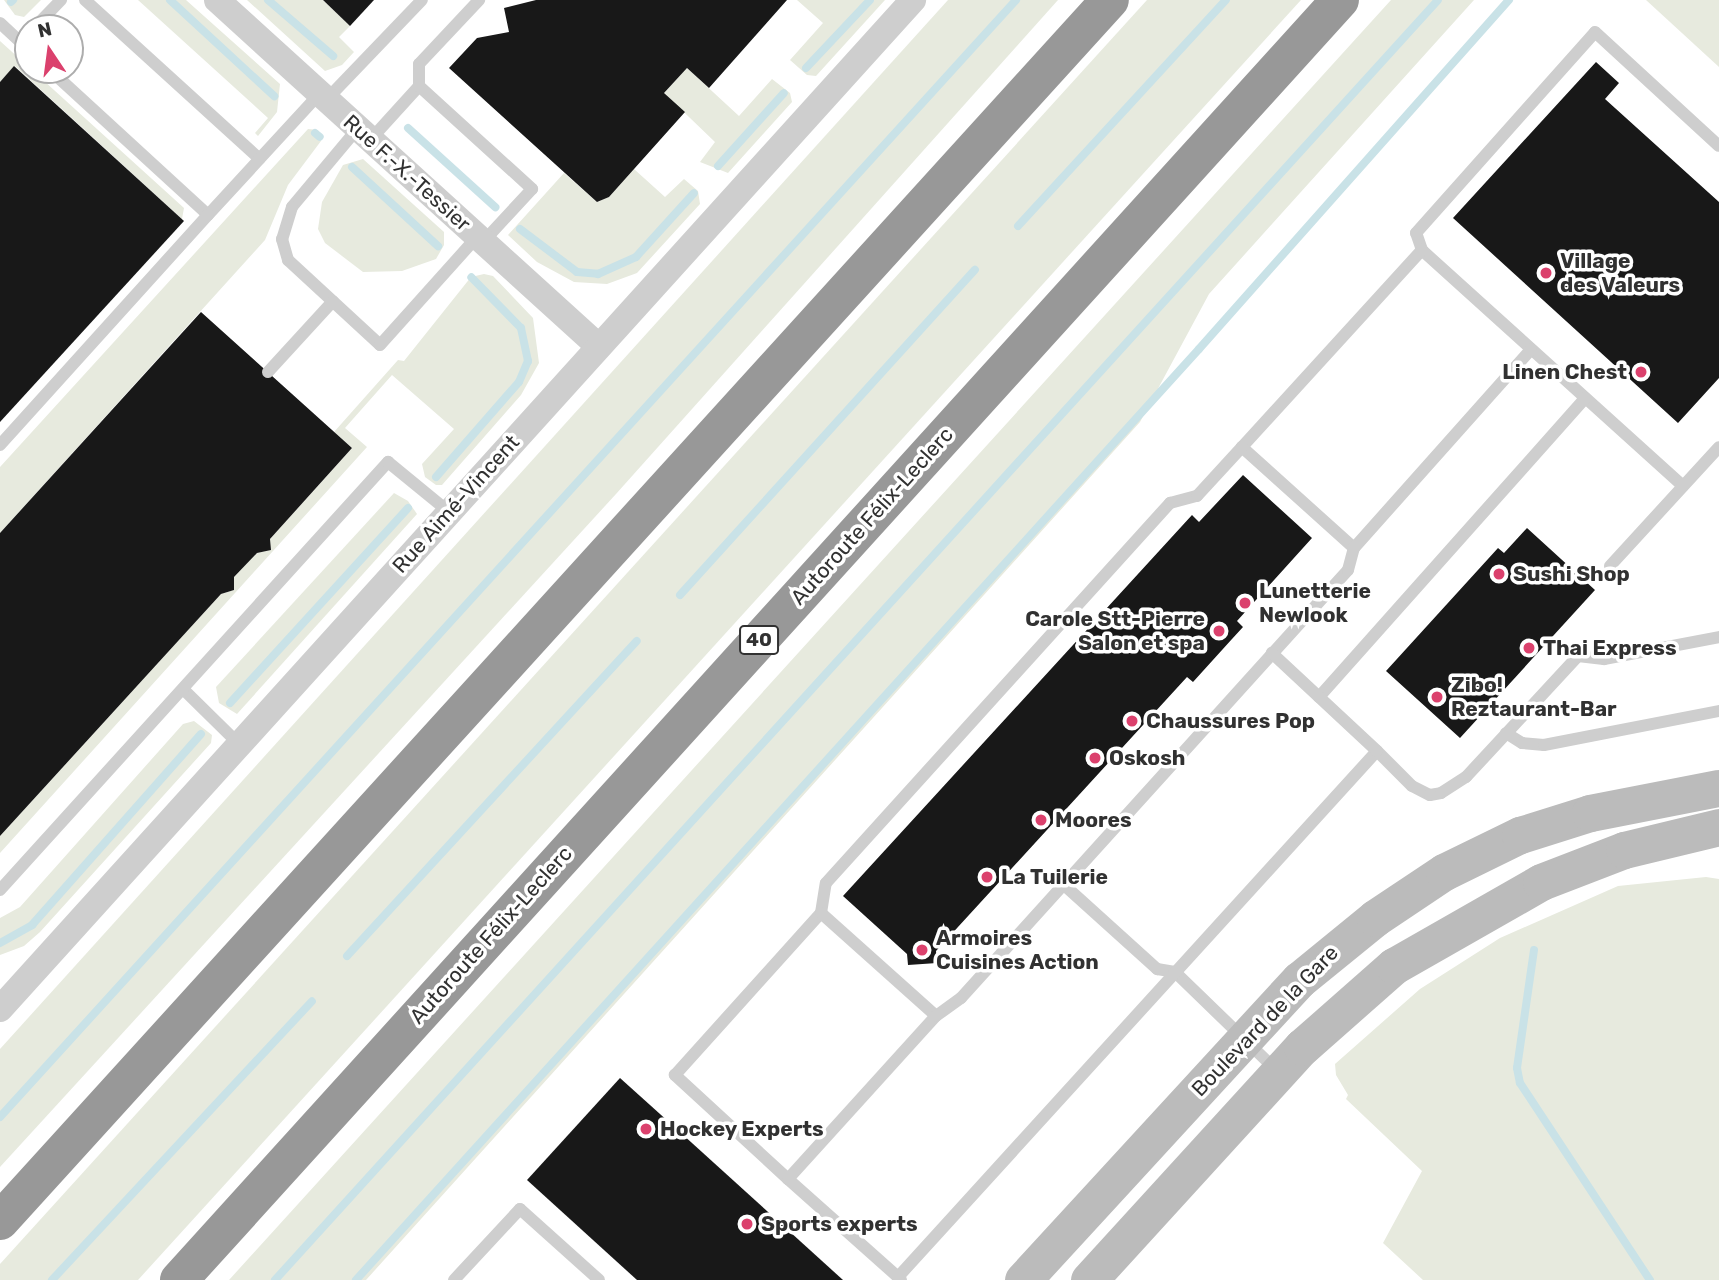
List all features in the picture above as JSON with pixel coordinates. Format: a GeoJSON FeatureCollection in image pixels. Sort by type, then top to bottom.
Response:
{"type":"FeatureCollection","features":[{"type":"Feature","properties":{"kind":"highway"},"geometry":{"type":"LineString","coordinates":[[0,1221],[1110,0]]}},
{"type":"Feature","properties":{"kind":"highway","name":"Autoroute Félix-Leclerc"},"geometry":{"type":"LineString","coordinates":[[178,1280],[1340,0]]}},
{"type":"Feature","properties":{"kind":"main road","name":"Boulevard de la Gare"},"geometry":{"type":"LineString","coordinates":[[1023,1280],[1299,980],[1347,938],[1431,880],[1489,848],[1590,813],[1719,788]]}},
{"type":"Feature","properties":{"kind":"main road"},"geometry":{"type":"LineString","coordinates":[[1090,1280],[1278,1072],[1386,973],[1492,906],[1600,858],[1719,827]]}},
{"type":"Feature","properties":{"kind":"street","name":"Rue F.-X.-Tessier"},"geometry":{"type":"LineString","coordinates":[[217,0],[598,346]]}},
{"type":"Feature","properties":{"kind":"street","name":"Rue Aimé-Vincent"},"geometry":{"type":"LineString","coordinates":[[0,1009],[913,0]]}},
{"type":"Feature","properties":{"kind":"lane"},"geometry":{"type":"LineString","coordinates":[[48,14],[61,0]]}},
{"type":"Feature","properties":{"kind":"lane"},"geometry":{"type":"LineString","coordinates":[[85,0],[260,159]]}},
{"type":"Feature","properties":{"kind":"lane"},"geometry":{"type":"LineString","coordinates":[[0,445],[260,159],[422,0]]}},
{"type":"Feature","properties":{"kind":"lane"},"geometry":{"type":"LineString","coordinates":[[419,86],[364,134],[292,207],[283,232],[288,260],[380,345],[480,239],[532,189],[419,86],[419,64],[480,0]]}},
{"type":"Feature","properties":{"kind":"lane"},"geometry":{"type":"LineString","coordinates":[[1683,486],[1422,250],[1417,242],[1419,227],[1595,32],[1719,146]]}},
{"type":"Feature","properties":{"kind":"lane"},"geometry":{"type":"LineString","coordinates":[[65,84],[208,215]]}},
{"type":"Feature","properties":{"kind":"lane"},"geometry":{"type":"LineString","coordinates":[[1377,751],[899,1278],[675,1075],[821,913],[826,883],[853,852],[1170,503],[1197,496],[1422,250]]}},
{"type":"Feature","properties":{"kind":"lane"},"geometry":{"type":"LineString","coordinates":[[268,372],[333,301]]}},
{"type":"Feature","properties":{"kind":"lane"},"geometry":{"type":"LineString","coordinates":[[788,1179],[936,1016],[961,998],[1348,570],[1353,548],[1531,349]]}},
{"type":"Feature","properties":{"kind":"lane"},"geometry":{"type":"LineString","coordinates":[[1319,697],[1586,398]]}},
{"type":"Feature","properties":{"kind":"lane"},"geometry":{"type":"LineString","coordinates":[[1242,447],[1353,548]]}},
{"type":"Feature","properties":{"kind":"lane"},"geometry":{"type":"LineString","coordinates":[[1610,566],[1719,447]]}},
{"type":"Feature","properties":{"kind":"lane"},"geometry":{"type":"LineString","coordinates":[[0,890],[388,462],[449,512]]}},
{"type":"Feature","properties":{"kind":"lane"},"geometry":{"type":"LineString","coordinates":[[1272,653],[1412,786],[1430,795],[1458,785],[1578,656],[1604,659],[1719,638]]}},
{"type":"Feature","properties":{"kind":"lane"},"geometry":{"type":"LineString","coordinates":[[183,689],[239,744]]}},
{"type":"Feature","properties":{"kind":"lane"},"geometry":{"type":"LineString","coordinates":[[1506,733],[1522,743],[1544,745],[1719,711]]}},
{"type":"Feature","properties":{"kind":"lane"},"geometry":{"type":"LineString","coordinates":[[1063,884],[1157,969],[1175,972],[1278,1072]]}},
{"type":"Feature","properties":{"kind":"lane"},"geometry":{"type":"LineString","coordinates":[[821,913],[936,1016]]}},
{"type":"Feature","properties":{"kind":"lane"},"geometry":{"type":"LineString","coordinates":[[454,1280],[520,1209],[600,1280]]}},
{"type":"Feature","properties":{"kind":"shaded area"},"geometry":{"type":"Polygon","coordinates":[[[4,0],[41,0],[27,14],[14,14],[4,0]]]}},
{"type":"Feature","properties":{"kind":"shaded area"},"geometry":{"type":"Polygon","coordinates":[[[138,0],[186,0],[280,84],[277,112],[258,136],[255,133],[268,118],[138,0]]]}},
{"type":"Feature","properties":{"kind":"shaded area"},"geometry":{"type":"Polygon","coordinates":[[[247,0],[323,0],[350,26],[339,37],[354,52],[342,65],[325,71],[247,0]]]}},
{"type":"Feature","properties":{"kind":"shaded area"},"geometry":{"type":"Polygon","coordinates":[[[797,0],[885,0],[816,76],[807,75],[790,60],[823,23],[797,0]]]}},
{"type":"Feature","properties":{"kind":"shaded area"},"geometry":{"type":"Polygon","coordinates":[[[948,0],[1058,0],[616,494],[0,1167],[0,1049],[948,0]]]}},
{"type":"Feature","properties":{"kind":"shaded area"},"geometry":{"type":"Polygon","coordinates":[[[1147,0],[1301,0],[138,1280],[0,1280],[0,1264],[1147,0]]]}},
{"type":"Feature","properties":{"kind":"shaded area"},"geometry":{"type":"Polygon","coordinates":[[[1391,0],[1474,0],[1209,294],[1140,422],[366,1280],[229,1280],[1391,0]]]}},
{"type":"Feature","properties":{"kind":"shaded area"},"geometry":{"type":"Polygon","coordinates":[[[1646,0],[1719,0],[1719,67],[1646,0]]]}},
{"type":"Feature","properties":{"kind":"shaded area"},"geometry":{"type":"Polygon","coordinates":[[[0,41],[14,54],[14,67],[0,82],[0,41]]]}},
{"type":"Feature","properties":{"kind":"shaded area"},"geometry":{"type":"Polygon","coordinates":[[[687,68],[739,116],[772,79],[790,93],[792,102],[728,173],[700,162],[715,142],[664,93],[687,68]]]}},
{"type":"Feature","properties":{"kind":"shaded area"},"geometry":{"type":"Polygon","coordinates":[[[35,84],[47,84],[184,208],[182,219],[35,84]]]}},
{"type":"Feature","properties":{"kind":"shaded area"},"geometry":{"type":"Polygon","coordinates":[[[308,129],[318,130],[321,141],[288,185],[265,240],[0,533],[0,467],[308,129]]]}},
{"type":"Feature","properties":{"kind":"shaded area"},"geometry":{"type":"Polygon","coordinates":[[[363,159],[444,232],[444,245],[436,259],[402,271],[363,272],[325,243],[318,229],[322,202],[343,165],[363,159]]]}},
{"type":"Feature","properties":{"kind":"shaded area"},"geometry":{"type":"Polygon","coordinates":[[[634,169],[665,197],[684,179],[698,191],[700,204],[637,273],[607,284],[574,282],[537,262],[508,235],[564,173],[597,202],[609,197],[634,169]]]}},
{"type":"Feature","properties":{"kind":"shaded area"},"geometry":{"type":"Polygon","coordinates":[[[484,274],[493,276],[533,318],[539,363],[521,395],[442,485],[436,485],[425,477],[422,464],[454,429],[392,375],[345,428],[367,447],[0,853],[0,836],[221,594],[234,590],[234,577],[257,553],[270,550],[270,539],[352,448],[334,432],[398,360],[404,361],[471,277],[484,274]]]}},
{"type":"Feature","properties":{"kind":"shaded area"},"geometry":{"type":"Polygon","coordinates":[[[394,493],[408,501],[417,514],[237,714],[219,703],[216,687],[394,493]]]}},
{"type":"Feature","properties":{"kind":"shaded area"},"geometry":{"type":"Polygon","coordinates":[[[194,721],[212,735],[211,743],[40,932],[24,946],[0,955],[0,918],[20,907],[183,724],[194,721]]]}},
{"type":"Feature","properties":{"kind":"shaded area"},"geometry":{"type":"Polygon","coordinates":[[[1706,877],[1719,879],[1719,1280],[1423,1280],[1383,1243],[1422,1171],[1346,1099],[1348,1095],[1336,1075],[1335,1064],[1420,989],[1500,938],[1618,886],[1706,877]]]}},
{"type":"Feature","properties":{"kind":"building"},"geometry":{"type":"Polygon","coordinates":[[[323,0],[374,0],[350,26],[323,0]]]}},
{"type":"Feature","properties":{"kind":"building"},"geometry":{"type":"Polygon","coordinates":[[[536,0],[787,0],[709,88],[687,68],[664,93],[685,112],[609,197],[597,202],[449,68],[477,38],[509,32],[504,8],[536,0]]]}},
{"type":"Feature","properties":{"kind":"building"},"geometry":{"type":"Polygon","coordinates":[[[1596,62],[1619,83],[1605,99],[1719,202],[1719,378],[1678,423],[1453,218],[1596,62]]]}},
{"type":"Feature","properties":{"kind":"building"},"geometry":{"type":"Polygon","coordinates":[[[14,66],[14,84],[34,84],[184,221],[0,422],[0,82],[14,66]]]}},
{"type":"Feature","properties":{"kind":"building"},"geometry":{"type":"Polygon","coordinates":[[[201,312],[352,448],[270,539],[271,550],[257,553],[234,577],[234,590],[221,594],[0,836],[0,533],[201,312]]]}},
{"type":"Feature","properties":{"kind":"building"},"geometry":{"type":"Polygon","coordinates":[[[1243,475],[1312,538],[1237,621],[1243,627],[1193,682],[1187,677],[936,951],[937,963],[908,965],[907,954],[843,896],[1192,515],[1199,522],[1243,475]]]}},
{"type":"Feature","properties":{"kind":"building"},"geometry":{"type":"Polygon","coordinates":[[[1527,528],[1595,590],[1460,738],[1386,671],[1498,548],[1504,553],[1527,528]]]}},
{"type":"Feature","properties":{"kind":"building"},"geometry":{"type":"Polygon","coordinates":[[[620,1078],[843,1280],[637,1280],[527,1180],[620,1078]]]}},
{"type":"Feature","properties":{"kind":"waterway"},"geometry":{"type":"LineString","coordinates":[[170,0],[274,96]]}},
{"type":"Feature","properties":{"kind":"waterway"},"geometry":{"type":"LineString","coordinates":[[268,0],[333,56]]}},
{"type":"Feature","properties":{"kind":"waterway"},"geometry":{"type":"LineString","coordinates":[[806,68],[870,0]]}},
{"type":"Feature","properties":{"kind":"waterway"},"geometry":{"type":"LineString","coordinates":[[0,1117],[1016,0]]}},
{"type":"Feature","properties":{"kind":"waterway"},"geometry":{"type":"LineString","coordinates":[[1018,226],[1226,0]]}},
{"type":"Feature","properties":{"kind":"waterway"},"geometry":{"type":"LineString","coordinates":[[275,1280],[1438,0]]}},
{"type":"Feature","properties":{"kind":"waterway"},"geometry":{"type":"LineString","coordinates":[[356,1280],[1199,349],[1509,0]]}},
{"type":"Feature","properties":{"kind":"waterway"},"geometry":{"type":"LineString","coordinates":[[718,166],[784,93]]}},
{"type":"Feature","properties":{"kind":"waterway"},"geometry":{"type":"LineString","coordinates":[[408,128],[495,207]]}},
{"type":"Feature","properties":{"kind":"waterway"},"geometry":{"type":"LineString","coordinates":[[315,133],[320,137]]}},
{"type":"Feature","properties":{"kind":"waterway"},"geometry":{"type":"LineString","coordinates":[[352,167],[438,246]]}},
{"type":"Feature","properties":{"kind":"waterway"},"geometry":{"type":"LineString","coordinates":[[520,229],[577,272],[598,274],[636,257],[694,193]]}},
{"type":"Feature","properties":{"kind":"waterway"},"geometry":{"type":"LineString","coordinates":[[680,595],[975,270]]}},
{"type":"Feature","properties":{"kind":"waterway"},"geometry":{"type":"LineString","coordinates":[[436,477],[519,382],[528,361],[521,328],[471,277]]}},
{"type":"Feature","properties":{"kind":"waterway"},"geometry":{"type":"LineString","coordinates":[[230,703],[408,508]]}},
{"type":"Feature","properties":{"kind":"waterway"},"geometry":{"type":"LineString","coordinates":[[347,956],[637,641]]}},
{"type":"Feature","properties":{"kind":"waterway"},"geometry":{"type":"LineString","coordinates":[[0,943],[32,925],[201,734]]}},
{"type":"Feature","properties":{"kind":"waterway"},"geometry":{"type":"LineString","coordinates":[[1534,950],[1517,1068],[1520,1083],[1650,1280]]}},
{"type":"Feature","properties":{"kind":"waterway"},"geometry":{"type":"LineString","coordinates":[[52,1280],[312,1001]]}},
{"type":"Feature","properties":{"kind":"place","name":"Village des Valeurs"},"geometry":{"type":"Point","coordinates":[1546,273]}},
{"type":"Feature","properties":{"kind":"place","name":"Linen Chest"},"geometry":{"type":"Point","coordinates":[1641,372]}},
{"type":"Feature","properties":{"kind":"place","name":"Sushi Shop"},"geometry":{"type":"Point","coordinates":[1499,574]}},
{"type":"Feature","properties":{"kind":"place","name":"Lunetterie Newlook"},"geometry":{"type":"Point","coordinates":[1245,603]}},
{"type":"Feature","properties":{"kind":"place","name":"Carole Stt-Pierre Salon et spa"},"geometry":{"type":"Point","coordinates":[1219,631]}},
{"type":"Feature","properties":{"kind":"place","name":"Thai Express"},"geometry":{"type":"Point","coordinates":[1529,648]}},
{"type":"Feature","properties":{"kind":"place","name":"Zibo! Reztaurant-Bar"},"geometry":{"type":"Point","coordinates":[1437,697]}},
{"type":"Feature","properties":{"kind":"place","name":"Chaussures Pop"},"geometry":{"type":"Point","coordinates":[1132,721]}},
{"type":"Feature","properties":{"kind":"place","name":"Oskosh"},"geometry":{"type":"Point","coordinates":[1095,758]}},
{"type":"Feature","properties":{"kind":"place","name":"Moores"},"geometry":{"type":"Point","coordinates":[1041,820]}},
{"type":"Feature","properties":{"kind":"place","name":"La Tuilerie"},"geometry":{"type":"Point","coordinates":[987,877]}},
{"type":"Feature","properties":{"kind":"place","name":"Armoires Cuisines Action"},"geometry":{"type":"Point","coordinates":[922,950]}},
{"type":"Feature","properties":{"kind":"place","name":"Hockey Experts"},"geometry":{"type":"Point","coordinates":[646,1129]}},
{"type":"Feature","properties":{"kind":"place","name":"Sports experts"},"geometry":{"type":"Point","coordinates":[747,1224]}}]}
